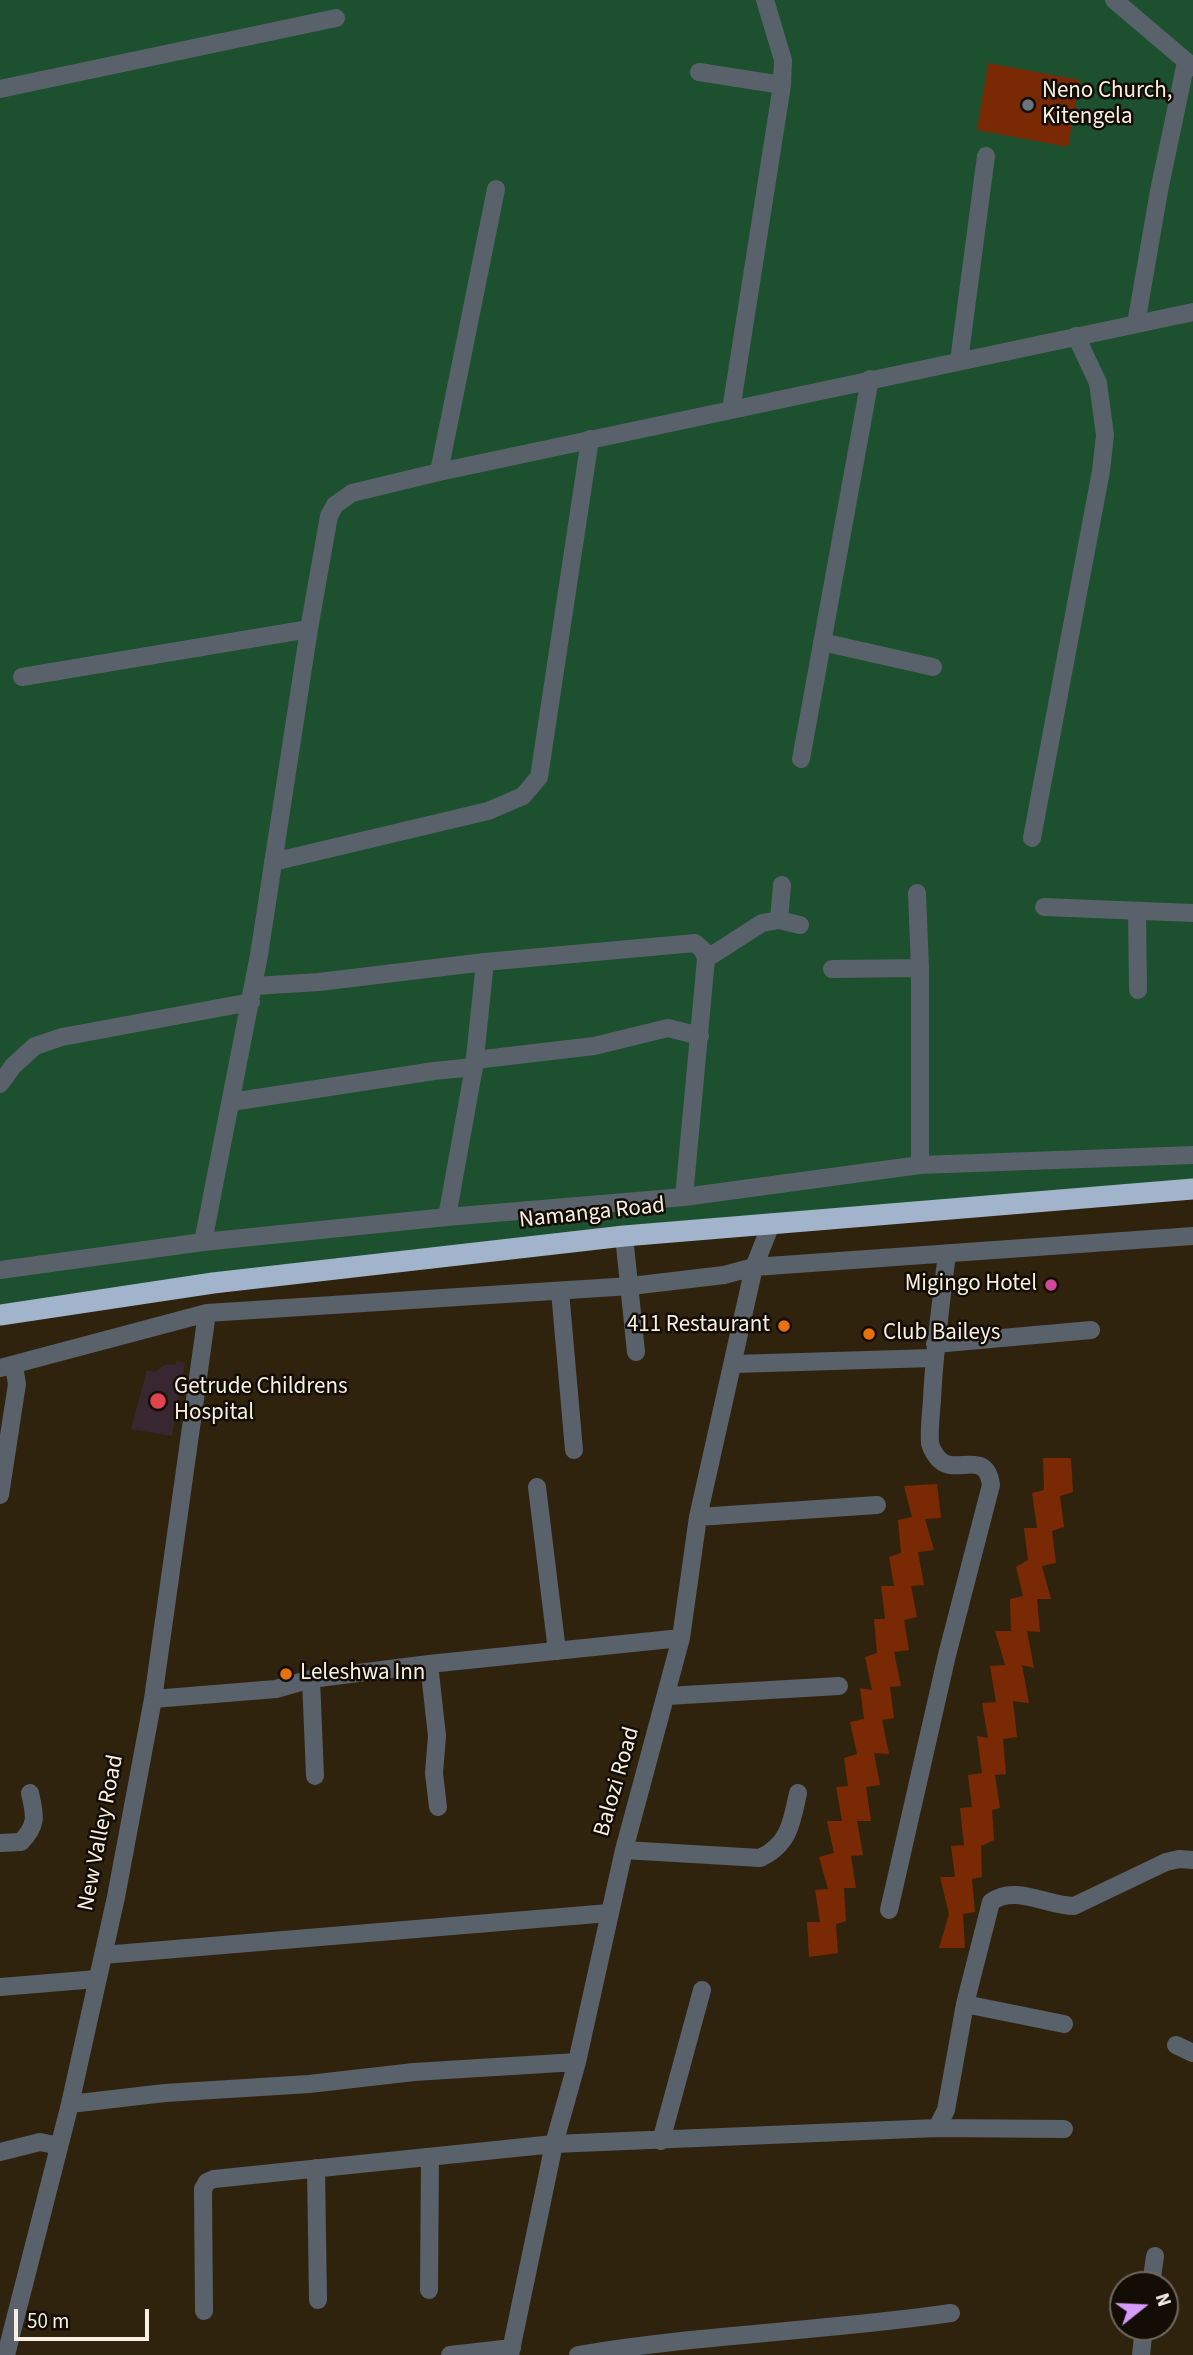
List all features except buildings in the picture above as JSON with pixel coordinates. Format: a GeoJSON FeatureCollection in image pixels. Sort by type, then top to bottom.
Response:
{"type":"FeatureCollection","features":[{"type":"Feature","properties":{"kind":"highway","name":"Namanga Road"},"geometry":{"type":"LineString","coordinates":[[0,1315],[213,1283],[624,1236],[1193,1189]]}},
{"type":"Feature","properties":{"kind":"street"},"geometry":{"type":"LineString","coordinates":[[731,410],[782,85],[783,60],[765,0]]}},
{"type":"Feature","properties":{"kind":"street"},"geometry":{"type":"LineString","coordinates":[[1114,0],[1190,65],[1159,191],[1136,324]]}},
{"type":"Feature","properties":{"kind":"street"},"geometry":{"type":"LineString","coordinates":[[0,89],[336,18]]}},
{"type":"Feature","properties":{"kind":"street"},"geometry":{"type":"LineString","coordinates":[[699,72],[782,85]]}},
{"type":"Feature","properties":{"kind":"street"},"geometry":{"type":"LineString","coordinates":[[959,361],[986,156]]}},
{"type":"Feature","properties":{"kind":"street"},"geometry":{"type":"LineString","coordinates":[[439,471],[496,189]]}},
{"type":"Feature","properties":{"kind":"street"},"geometry":{"type":"LineString","coordinates":[[204,1242],[252,994],[309,629],[330,516],[335,505],[352,493],[439,471],[1193,312]]}},
{"type":"Feature","properties":{"kind":"street"},"geometry":{"type":"LineString","coordinates":[[1032,838],[1104,447],[1105,435],[1098,383],[1076,336]]}},
{"type":"Feature","properties":{"kind":"street"},"geometry":{"type":"LineString","coordinates":[[801,759],[870,379]]}},
{"type":"Feature","properties":{"kind":"street"},"geometry":{"type":"LineString","coordinates":[[273,862],[488,811],[523,796],[536,782],[590,439]]}},
{"type":"Feature","properties":{"kind":"street"},"geometry":{"type":"LineString","coordinates":[[22,677],[309,629]]}},
{"type":"Feature","properties":{"kind":"street"},"geometry":{"type":"LineString","coordinates":[[822,642],[933,667]]}},
{"type":"Feature","properties":{"kind":"street"},"geometry":{"type":"LineString","coordinates":[[779,920],[782,885]]}},
{"type":"Feature","properties":{"kind":"street"},"geometry":{"type":"LineString","coordinates":[[917,892],[920,968],[920,1165]]}},
{"type":"Feature","properties":{"kind":"street"},"geometry":{"type":"LineString","coordinates":[[1044,907],[1193,913]]}},
{"type":"Feature","properties":{"kind":"street"},"geometry":{"type":"LineString","coordinates":[[1138,911],[1138,990]]}},
{"type":"Feature","properties":{"kind":"street"},"geometry":{"type":"LineString","coordinates":[[706,959],[762,923],[779,920],[800,925]]}},
{"type":"Feature","properties":{"kind":"street"},"geometry":{"type":"LineString","coordinates":[[0,1084],[13,1066],[35,1046],[62,1037],[252,994],[319,982],[485,962],[695,943],[703,950],[706,959],[684,1197]]}},
{"type":"Feature","properties":{"kind":"street"},"geometry":{"type":"LineString","coordinates":[[447,1217],[474,1064],[485,962]]}},
{"type":"Feature","properties":{"kind":"street"},"geometry":{"type":"LineString","coordinates":[[832,969],[920,968]]}},
{"type":"Feature","properties":{"kind":"street"},"geometry":{"type":"LineString","coordinates":[[231,1102],[594,1046],[668,1028],[700,1036]]}},
{"type":"Feature","properties":{"kind":"street"},"geometry":{"type":"LineString","coordinates":[[0,1270],[204,1242],[447,1217],[684,1197],[920,1165],[1193,1155]]}},
{"type":"Feature","properties":{"kind":"street","name":"Balozi Road"},"geometry":{"type":"LineString","coordinates":[[511,2351],[554,2144],[578,2062],[624,1850],[681,1638],[698,1517],[754,1267],[772,1222]]}},
{"type":"Feature","properties":{"kind":"street"},"geometry":{"type":"LineString","coordinates":[[624,1236],[636,1352]]}},
{"type":"Feature","properties":{"kind":"street"},"geometry":{"type":"LineString","coordinates":[[0,1495],[2,1468],[17,1384],[7,1367],[207,1313],[631,1286],[724,1275],[754,1267],[1193,1236]]}},
{"type":"Feature","properties":{"kind":"street"},"geometry":{"type":"LineString","coordinates":[[889,1910],[947,1655],[991,1485],[990,1475],[985,1468],[978,1465],[947,1465],[940,1461],[930,1445],[934,1351],[947,1254]]}},
{"type":"Feature","properties":{"kind":"street"},"geometry":{"type":"LineString","coordinates":[[560,1291],[574,1450]]}},
{"type":"Feature","properties":{"kind":"street","name":"New Valley Road"},"geometry":{"type":"LineString","coordinates":[[6,2355],[70,2104],[103,1955],[153,1699],[207,1313]]}},
{"type":"Feature","properties":{"kind":"street"},"geometry":{"type":"LineString","coordinates":[[734,1364],[934,1351],[1091,1330]]}},
{"type":"Feature","properties":{"kind":"street"},"geometry":{"type":"LineString","coordinates":[[537,1487],[556,1651]]}},
{"type":"Feature","properties":{"kind":"street"},"geometry":{"type":"LineString","coordinates":[[698,1517],[877,1505]]}},
{"type":"Feature","properties":{"kind":"street"},"geometry":{"type":"LineString","coordinates":[[153,1699],[276,1689],[311,1679],[429,1664],[681,1638]]}},
{"type":"Feature","properties":{"kind":"street"},"geometry":{"type":"LineString","coordinates":[[429,1664],[437,1736],[434,1773],[438,1807]]}},
{"type":"Feature","properties":{"kind":"street"},"geometry":{"type":"LineString","coordinates":[[311,1679],[315,1776]]}},
{"type":"Feature","properties":{"kind":"street"},"geometry":{"type":"LineString","coordinates":[[667,1696],[839,1686]]}},
{"type":"Feature","properties":{"kind":"street"},"geometry":{"type":"LineString","coordinates":[[0,1843],[21,1842],[30,1832],[35,1816],[30,1793]]}},
{"type":"Feature","properties":{"kind":"street"},"geometry":{"type":"LineString","coordinates":[[624,1850],[760,1858],[774,1851],[791,1827],[798,1793]]}},
{"type":"Feature","properties":{"kind":"street"},"geometry":{"type":"LineString","coordinates":[[937,2128],[946,2110],[965,2004],[991,1902],[1000,1895],[1011,1894],[1074,1906],[1166,1862],[1193,1860]]}},
{"type":"Feature","properties":{"kind":"street"},"geometry":{"type":"LineString","coordinates":[[103,1955],[609,1913]]}},
{"type":"Feature","properties":{"kind":"street"},"geometry":{"type":"LineString","coordinates":[[0,1987],[97,1979]]}},
{"type":"Feature","properties":{"kind":"street"},"geometry":{"type":"LineString","coordinates":[[661,2141],[702,1990]]}},
{"type":"Feature","properties":{"kind":"street"},"geometry":{"type":"LineString","coordinates":[[965,2004],[1064,2024]]}},
{"type":"Feature","properties":{"kind":"street"},"geometry":{"type":"LineString","coordinates":[[1176,2045],[1193,2053]]}},
{"type":"Feature","properties":{"kind":"street"},"geometry":{"type":"LineString","coordinates":[[70,2104],[165,2093],[309,2084],[414,2072],[578,2062]]}},
{"type":"Feature","properties":{"kind":"street"},"geometry":{"type":"LineString","coordinates":[[204,2311],[203,2189],[207,2182],[214,2179],[554,2144],[937,2128],[1065,2129]]}},
{"type":"Feature","properties":{"kind":"street"},"geometry":{"type":"LineString","coordinates":[[0,2152],[40,2142],[59,2146]]}},
{"type":"Feature","properties":{"kind":"street"},"geometry":{"type":"LineString","coordinates":[[429,2290],[430,2157]]}},
{"type":"Feature","properties":{"kind":"street"},"geometry":{"type":"LineString","coordinates":[[316,2168],[318,2300]]}},
{"type":"Feature","properties":{"kind":"street"},"geometry":{"type":"LineString","coordinates":[[1153,2271],[1155,2256]]}},
{"type":"Feature","properties":{"kind":"street"},"geometry":{"type":"LineString","coordinates":[[0,2303],[19,2301]]}},
{"type":"Feature","properties":{"kind":"street"},"geometry":{"type":"LineString","coordinates":[[578,2355],[716,2338],[870,2325],[951,2313]]}},
{"type":"Feature","properties":{"kind":"street"},"geometry":{"type":"LineString","coordinates":[[450,2355],[511,2351]]}},
{"type":"Feature","properties":{"kind":"shaded area","name":"Getrude Childrens Hospital"},"geometry":{"type":"Polygon","coordinates":[[[177,1361],[185,1363],[172,1436],[131,1429],[147,1370],[155,1372],[163,1366],[175,1365],[177,1361]]]}},
{"type":"Feature","properties":{"kind":"green space"},"geometry":{"type":"Polygon","coordinates":[[[0,0],[1193,0],[1193,1186],[0,1310],[0,0]]]}},
{"type":"Feature","properties":{"kind":"place","name":"Neno Church, Kitengela"},"geometry":{"type":"Point","coordinates":[1028,105]}},
{"type":"Feature","properties":{"kind":"place","name":"Migingo Hotel"},"geometry":{"type":"Point","coordinates":[1051,1285]}},
{"type":"Feature","properties":{"kind":"place","name":"411 Restaurant"},"geometry":{"type":"Point","coordinates":[784,1326]}},
{"type":"Feature","properties":{"kind":"place","name":"Club Baileys"},"geometry":{"type":"Point","coordinates":[869,1334]}},
{"type":"Feature","properties":{"kind":"place","name":"Getrude Childrens Hospital"},"geometry":{"type":"Point","coordinates":[158,1401]}},
{"type":"Feature","properties":{"kind":"place","name":"Leleshwa Inn"},"geometry":{"type":"Point","coordinates":[286,1674]}}]}
